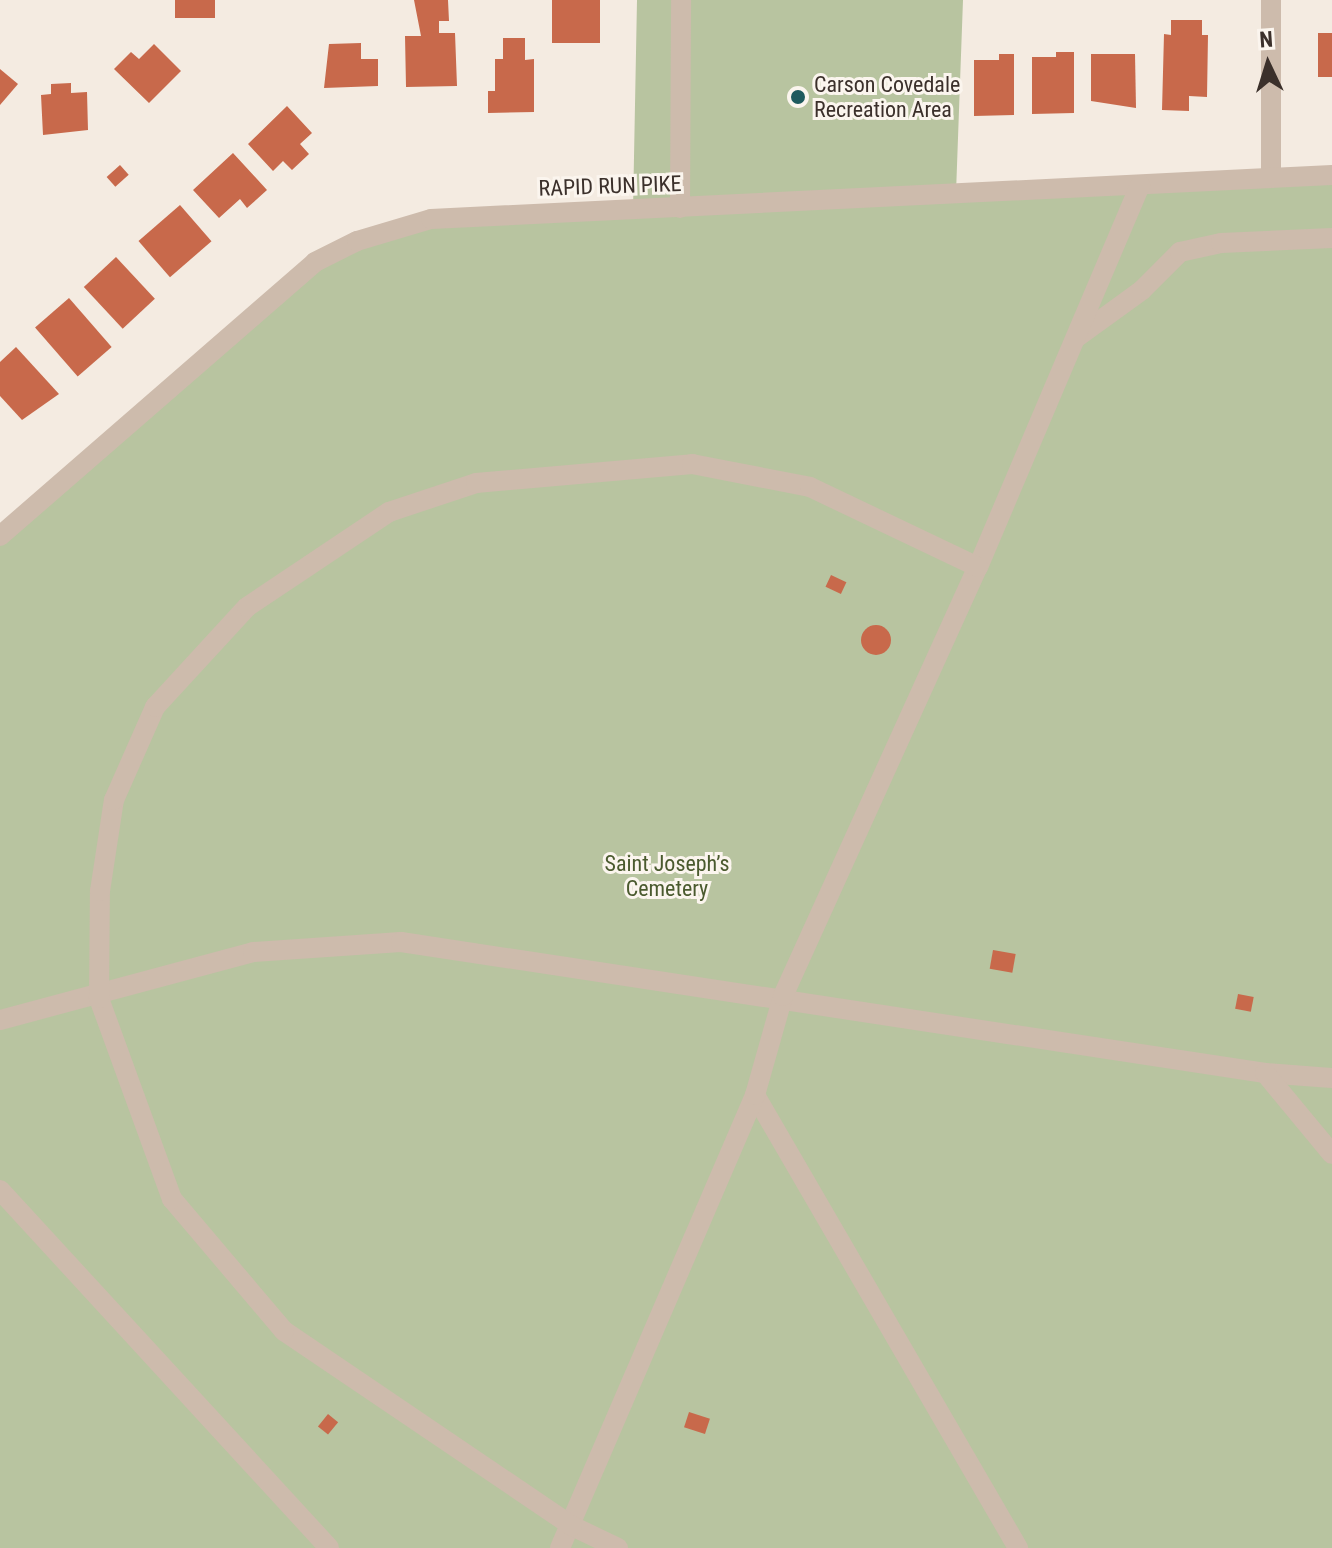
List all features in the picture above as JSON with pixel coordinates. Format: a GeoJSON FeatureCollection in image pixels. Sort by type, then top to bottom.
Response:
{"type":"FeatureCollection","features":[{"type":"Feature","properties":{"kind":"street"},"geometry":{"type":"LineString","coordinates":[[680,208],[681,0]]}},
{"type":"Feature","properties":{"kind":"street"},"geometry":{"type":"LineString","coordinates":[[1271,0],[1271,178]]}},
{"type":"Feature","properties":{"kind":"street","name":"RAPID RUN PIKE"},"geometry":{"type":"LineString","coordinates":[[0,536],[277,291],[357,241],[471,215],[680,208],[1332,175]]}},
{"type":"Feature","properties":{"kind":"street"},"geometry":{"type":"LineString","coordinates":[[560,1548],[755,1095],[783,996],[978,567],[1140,185]]}},
{"type":"Feature","properties":{"kind":"street"},"geometry":{"type":"LineString","coordinates":[[1075,339],[1142,290],[1180,252],[1221,243],[1332,238]]}},
{"type":"Feature","properties":{"kind":"street"},"geometry":{"type":"LineString","coordinates":[[618,1548],[572,1526],[284,1331],[172,1199],[99,998],[100,891],[114,800],[155,707],[247,607],[389,512],[476,483],[692,464],[810,487],[978,567]]}},
{"type":"Feature","properties":{"kind":"street"},"geometry":{"type":"LineString","coordinates":[[0,1020],[99,998],[253,952],[401,942],[783,996],[1265,1073],[1332,1078]]}},
{"type":"Feature","properties":{"kind":"street"},"geometry":{"type":"LineString","coordinates":[[1265,1073],[1332,1154]]}},
{"type":"Feature","properties":{"kind":"street"},"geometry":{"type":"LineString","coordinates":[[755,1095],[1018,1548]]}},
{"type":"Feature","properties":{"kind":"street"},"geometry":{"type":"LineString","coordinates":[[0,1190],[329,1548]]}},
{"type":"Feature","properties":{"kind":"green space","name":"Saint Joseph’s Cemetery"},"geometry":{"type":"Polygon","coordinates":[[[637,0],[963,0],[956,193],[1332,175],[1332,1548],[0,1548],[0,536],[315,262],[431,219],[633,209],[637,0]]]}},
{"type":"Feature","properties":{"kind":"building"},"geometry":{"type":"Polygon","coordinates":[[[175,0],[215,0],[215,18],[175,18],[175,0]]]}},
{"type":"Feature","properties":{"kind":"building"},"geometry":{"type":"Polygon","coordinates":[[[414,0],[448,0],[449,21],[439,21],[439,33],[455,33],[457,86],[406,87],[405,36],[421,36],[414,0]]]}},
{"type":"Feature","properties":{"kind":"building"},"geometry":{"type":"Polygon","coordinates":[[[552,0],[600,0],[600,43],[552,43],[552,0]]]}},
{"type":"Feature","properties":{"kind":"building"},"geometry":{"type":"Polygon","coordinates":[[[1171,20],[1202,20],[1202,35],[1208,35],[1207,97],[1189,96],[1189,111],[1162,110],[1164,34],[1171,35],[1171,20]]]}},
{"type":"Feature","properties":{"kind":"building"},"geometry":{"type":"Polygon","coordinates":[[[1318,33],[1332,33],[1332,77],[1318,77],[1318,33]]]}},
{"type":"Feature","properties":{"kind":"building"},"geometry":{"type":"Polygon","coordinates":[[[503,38],[525,38],[525,60],[534,59],[534,112],[488,113],[488,91],[495,91],[495,59],[503,59],[503,38]]]}},
{"type":"Feature","properties":{"kind":"building"},"geometry":{"type":"Polygon","coordinates":[[[361,43],[361,59],[378,59],[378,86],[324,88],[329,44],[361,43]]]}},
{"type":"Feature","properties":{"kind":"building"},"geometry":{"type":"Polygon","coordinates":[[[154,44],[181,71],[149,103],[114,69],[131,52],[139,59],[154,44]]]}},
{"type":"Feature","properties":{"kind":"building"},"geometry":{"type":"Polygon","coordinates":[[[1056,52],[1074,52],[1074,113],[1032,114],[1032,57],[1056,57],[1056,52]]]}},
{"type":"Feature","properties":{"kind":"building"},"geometry":{"type":"Polygon","coordinates":[[[999,54],[1014,54],[1014,115],[974,116],[974,60],[999,60],[999,54]]]}},
{"type":"Feature","properties":{"kind":"building"},"geometry":{"type":"Polygon","coordinates":[[[1091,54],[1135,54],[1136,108],[1091,101],[1091,54]]]}},
{"type":"Feature","properties":{"kind":"building"},"geometry":{"type":"Polygon","coordinates":[[[0,69],[18,84],[0,105],[0,69]]]}},
{"type":"Feature","properties":{"kind":"building"},"geometry":{"type":"Polygon","coordinates":[[[71,83],[71,93],[87,92],[88,130],[43,135],[41,95],[51,94],[51,84],[71,83]]]}},
{"type":"Feature","properties":{"kind":"building"},"geometry":{"type":"Polygon","coordinates":[[[287,106],[312,133],[300,144],[309,154],[292,170],[283,161],[273,171],[248,144],[287,106]]]}},
{"type":"Feature","properties":{"kind":"building"},"geometry":{"type":"Polygon","coordinates":[[[233,153],[267,190],[247,208],[240,199],[219,218],[193,190],[233,153]]]}},
{"type":"Feature","properties":{"kind":"building"},"geometry":{"type":"Polygon","coordinates":[[[120,165],[129,175],[115,187],[107,177],[120,165]]]}},
{"type":"Feature","properties":{"kind":"building"},"geometry":{"type":"Polygon","coordinates":[[[180,205],[211,241],[170,277],[138,241],[180,205]]]}},
{"type":"Feature","properties":{"kind":"building"},"geometry":{"type":"Polygon","coordinates":[[[116,257],[155,299],[123,329],[84,287],[116,257]]]}},
{"type":"Feature","properties":{"kind":"building"},"geometry":{"type":"Polygon","coordinates":[[[69,298],[112,347],[78,377],[35,328],[69,298]]]}},
{"type":"Feature","properties":{"kind":"building"},"geometry":{"type":"Polygon","coordinates":[[[16,347],[59,394],[22,420],[0,396],[0,362],[16,347]]]}},
{"type":"Feature","properties":{"kind":"building"},"geometry":{"type":"Polygon","coordinates":[[[831,575],[846,582],[841,594],[826,587],[831,575]]]}},
{"type":"Feature","properties":{"kind":"building"},"geometry":{"type":"Polygon","coordinates":[[[876,625],[882,626],[890,634],[890,646],[882,654],[876,655],[870,654],[862,646],[861,640],[862,634],[870,626],[876,625]]]}},
{"type":"Feature","properties":{"kind":"building"},"geometry":{"type":"Polygon","coordinates":[[[993,950],[1016,954],[1012,973],[990,969],[993,950]]]}},
{"type":"Feature","properties":{"kind":"building"},"geometry":{"type":"Polygon","coordinates":[[[1238,994],[1254,997],[1251,1012],[1235,1009],[1238,994]]]}},
{"type":"Feature","properties":{"kind":"building"},"geometry":{"type":"Polygon","coordinates":[[[689,1412],[710,1419],[705,1434],[684,1427],[689,1412]]]}},
{"type":"Feature","properties":{"kind":"building"},"geometry":{"type":"Polygon","coordinates":[[[328,1414],[338,1422],[328,1435],[318,1426],[328,1414]]]}},
{"type":"Feature","properties":{"kind":"place","name":"Carson Covedale Recreation Area"},"geometry":{"type":"Point","coordinates":[798,97]}}]}
